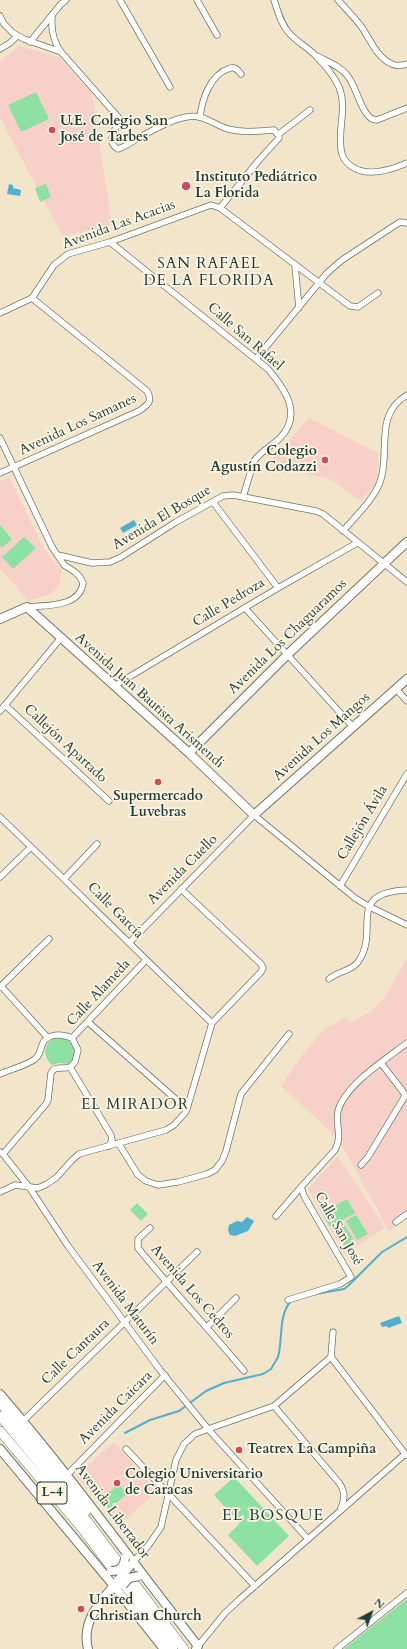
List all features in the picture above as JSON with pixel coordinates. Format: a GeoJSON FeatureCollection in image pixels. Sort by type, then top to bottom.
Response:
{"type":"FeatureCollection","features":[{"type":"Feature","properties":{"kind":"main road","name":"L-4"},"geometry":{"type":"LineString","coordinates":[[0,1400],[11,1418],[86,1511],[97,1529],[101,1540]]}},
{"type":"Feature","properties":{"kind":"main road","name":"Avenida Libertador"},"geometry":{"type":"LineString","coordinates":[[0,1416],[101,1540],[184,1649]]}},
{"type":"Feature","properties":{"kind":"main road","name":"L-4"},"geometry":{"type":"LineString","coordinates":[[0,1431],[81,1527],[173,1649]]}},
{"type":"Feature","properties":{"kind":"main road","name":"L-4"},"geometry":{"type":"LineString","coordinates":[[0,1439],[36,1482],[103,1555]]}},
{"type":"Feature","properties":{"kind":"street"},"geometry":{"type":"LineString","coordinates":[[30,42],[66,0]]}},
{"type":"Feature","properties":{"kind":"street"},"geometry":{"type":"LineString","coordinates":[[120,0],[170,87]]}},
{"type":"Feature","properties":{"kind":"street"},"geometry":{"type":"LineString","coordinates":[[197,0],[216,35]]}},
{"type":"Feature","properties":{"kind":"street"},"geometry":{"type":"LineString","coordinates":[[274,0],[282,23],[290,33],[315,55],[338,86],[342,97],[343,108],[342,156],[347,162],[364,171],[394,169],[407,163]]}},
{"type":"Feature","properties":{"kind":"street"},"geometry":{"type":"LineString","coordinates":[[338,0],[359,24],[376,50],[385,60],[399,66],[407,64]]}},
{"type":"Feature","properties":{"kind":"street"},"geometry":{"type":"LineString","coordinates":[[0,16],[4,24],[17,36],[61,52]]}},
{"type":"Feature","properties":{"kind":"street"},"geometry":{"type":"LineString","coordinates":[[52,16],[51,28],[56,44],[61,52],[119,118],[111,139],[112,144],[118,149],[169,123],[191,116],[200,117],[227,129],[241,132],[274,130],[278,134]]}},
{"type":"Feature","properties":{"kind":"street"},"geometry":{"type":"LineString","coordinates":[[0,49],[10,43],[17,36]]}},
{"type":"Feature","properties":{"kind":"street"},"geometry":{"type":"LineString","coordinates":[[315,55],[340,68],[347,75],[367,114],[372,119],[377,120],[407,108]]}},
{"type":"Feature","properties":{"kind":"street"},"geometry":{"type":"LineString","coordinates":[[200,117],[208,89],[218,74],[223,70],[231,68],[237,70],[241,74]]}},
{"type":"Feature","properties":{"kind":"street"},"geometry":{"type":"LineString","coordinates":[[278,134],[310,110]]}},
{"type":"Feature","properties":{"kind":"street"},"geometry":{"type":"LineString","coordinates":[[278,134],[279,138],[220,208],[295,266],[353,308],[363,305],[378,293]]}},
{"type":"Feature","properties":{"kind":"street","name":"Avenida Las Acacias"},"geometry":{"type":"LineString","coordinates":[[0,313],[32,298],[58,261],[68,254],[110,242],[211,205],[220,208]]}},
{"type":"Feature","properties":{"kind":"street"},"geometry":{"type":"LineString","coordinates":[[256,359],[319,282],[342,260],[400,222],[407,223]]}},
{"type":"Feature","properties":{"kind":"street","name":"Calle San Rafael"},"geometry":{"type":"LineString","coordinates":[[110,242],[256,359],[268,369],[281,384],[291,410],[287,428],[280,438],[254,461],[243,497]]}},
{"type":"Feature","properties":{"kind":"street"},"geometry":{"type":"LineString","coordinates":[[295,266],[299,308]]}},
{"type":"Feature","properties":{"kind":"street","name":"Avenida Los Samanes"},"geometry":{"type":"LineString","coordinates":[[0,474],[138,411],[150,402],[150,397],[147,391],[142,386],[32,298]]}},
{"type":"Feature","properties":{"kind":"street"},"geometry":{"type":"LineString","coordinates":[[343,531],[376,490],[382,474],[384,432],[393,409],[400,399],[407,395]]}},
{"type":"Feature","properties":{"kind":"street"},"geometry":{"type":"LineString","coordinates":[[0,438],[52,547],[64,565],[80,577],[83,583],[82,589],[76,596],[64,603],[27,607],[0,619]]}},
{"type":"Feature","properties":{"kind":"street","name":"Avenida El Bosque"},"geometry":{"type":"LineString","coordinates":[[58,555],[92,563],[110,562],[121,557],[213,502],[228,495],[316,511],[323,514],[407,582]]}},
{"type":"Feature","properties":{"kind":"street"},"geometry":{"type":"LineString","coordinates":[[213,502],[278,588]]}},
{"type":"Feature","properties":{"kind":"street","name":"Calle Pedroza"},"geometry":{"type":"LineString","coordinates":[[114,686],[357,542]]}},
{"type":"Feature","properties":{"kind":"street","name":"Avenida Los Chaguaramos"},"geometry":{"type":"LineString","coordinates":[[189,753],[287,655],[407,542]]}},
{"type":"Feature","properties":{"kind":"street","name":"Avenida Juan Bautista Arismendi"},"geometry":{"type":"LineString","coordinates":[[27,607],[60,639],[189,753],[254,815]]}},
{"type":"Feature","properties":{"kind":"street"},"geometry":{"type":"LineString","coordinates":[[245,608],[353,727]]}},
{"type":"Feature","properties":{"kind":"street"},"geometry":{"type":"LineString","coordinates":[[0,711],[60,639]]}},
{"type":"Feature","properties":{"kind":"street","name":"Avenida Los Mangos"},"geometry":{"type":"LineString","coordinates":[[254,815],[407,679]]}},
{"type":"Feature","properties":{"kind":"street"},"geometry":{"type":"LineString","coordinates":[[396,689],[407,701]]}},
{"type":"Feature","properties":{"kind":"street","name":"Callejón Apartado"},"geometry":{"type":"LineString","coordinates":[[5,705],[109,801]]}},
{"type":"Feature","properties":{"kind":"street","name":"Callejón Ávila"},"geometry":{"type":"LineString","coordinates":[[340,886],[407,774]]}},
{"type":"Feature","properties":{"kind":"street"},"geometry":{"type":"LineString","coordinates":[[254,815],[340,886],[368,906],[407,925]]}},
{"type":"Feature","properties":{"kind":"street","name":"Avenida Cuello"},"geometry":{"type":"LineString","coordinates":[[129,942],[254,815]]}},
{"type":"Feature","properties":{"kind":"street","name":"Calle García"},"geometry":{"type":"LineString","coordinates":[[0,817],[65,878],[146,960],[212,1023]]}},
{"type":"Feature","properties":{"kind":"street"},"geometry":{"type":"LineString","coordinates":[[65,878],[97,844]]}},
{"type":"Feature","properties":{"kind":"street"},"geometry":{"type":"LineString","coordinates":[[0,877],[31,846]]}},
{"type":"Feature","properties":{"kind":"street"},"geometry":{"type":"LineString","coordinates":[[0,1192],[16,1185],[38,1188],[57,1177],[79,1154],[166,1130],[174,1125],[185,1113],[212,1023],[262,972],[263,968],[261,964],[181,889]]}},
{"type":"Feature","properties":{"kind":"street"},"geometry":{"type":"LineString","coordinates":[[329,979],[334,974],[353,967],[361,958],[366,940],[368,906],[375,899],[387,892],[407,890]]}},
{"type":"Feature","properties":{"kind":"street"},"geometry":{"type":"LineString","coordinates":[[0,1074],[35,1060],[40,1053],[44,1041],[48,1038],[1,986],[49,939]]}},
{"type":"Feature","properties":{"kind":"street","name":"Calle Alameda"},"geometry":{"type":"LineString","coordinates":[[48,1038],[60,1035],[72,1038],[146,960]]}},
{"type":"Feature","properties":{"kind":"street"},"geometry":{"type":"LineString","coordinates":[[88,1022],[187,1109]]}},
{"type":"Feature","properties":{"kind":"street"},"geometry":{"type":"LineString","coordinates":[[119,1144],[138,1175],[141,1178],[158,1185],[178,1182],[207,1174],[215,1170],[226,1151],[241,1094],[289,1034]]}},
{"type":"Feature","properties":{"kind":"street"},"geometry":{"type":"LineString","coordinates":[[2,1153],[46,1104],[52,1070],[70,1067],[75,1062],[78,1050],[72,1038]]}},
{"type":"Feature","properties":{"kind":"street","name":"Calle San José"},"geometry":{"type":"LineString","coordinates":[[288,1300],[340,1284],[350,1278],[351,1275],[304,1196],[301,1187],[335,1150],[338,1144],[340,1138],[338,1113],[341,1104],[358,1081],[407,1043]]}},
{"type":"Feature","properties":{"kind":"street"},"geometry":{"type":"LineString","coordinates":[[361,1165],[368,1157],[405,1096],[381,1063]]}},
{"type":"Feature","properties":{"kind":"street"},"geometry":{"type":"LineString","coordinates":[[70,1067],[110,1135],[112,1140],[109,1146]]}},
{"type":"Feature","properties":{"kind":"street","name":"Avenida Maturín"},"geometry":{"type":"LineString","coordinates":[[2,1153],[30,1187],[68,1246],[123,1322],[165,1375],[208,1429],[308,1539]]}},
{"type":"Feature","properties":{"kind":"street"},"geometry":{"type":"LineString","coordinates":[[276,1216],[301,1187]]}},
{"type":"Feature","properties":{"kind":"street"},"geometry":{"type":"LineString","coordinates":[[396,1222],[407,1214]]}},
{"type":"Feature","properties":{"kind":"street","name":"Avenida Los Cedros"},"geometry":{"type":"LineString","coordinates":[[150,1228],[138,1239],[138,1248],[165,1282],[207,1327],[244,1371]]}},
{"type":"Feature","properties":{"kind":"street","name":"Calle Cantaura"},"geometry":{"type":"LineString","coordinates":[[23,1421],[123,1322],[198,1252]]}},
{"type":"Feature","properties":{"kind":"street"},"geometry":{"type":"LineString","coordinates":[[207,1327],[236,1298]]}},
{"type":"Feature","properties":{"kind":"street"},"geometry":{"type":"LineString","coordinates":[[197,1648],[225,1613],[340,1510],[406,1455],[331,1357],[333,1332]]}},
{"type":"Feature","properties":{"kind":"street"},"geometry":{"type":"LineString","coordinates":[[102,1571],[120,1570],[129,1560],[148,1546],[161,1527],[178,1453],[184,1444],[195,1434],[274,1406],[331,1357]]}},
{"type":"Feature","properties":{"kind":"street","name":"Avenida Caicara"},"geometry":{"type":"LineString","coordinates":[[67,1474],[165,1375]]}},
{"type":"Feature","properties":{"kind":"street","name":"Avenida Libertador"},"geometry":{"type":"LineString","coordinates":[[0,1394],[67,1474],[129,1560],[197,1648]]}},
{"type":"Feature","properties":{"kind":"street"},"geometry":{"type":"LineString","coordinates":[[274,1406],[340,1484],[344,1491],[344,1499],[340,1510]]}},
{"type":"Feature","properties":{"kind":"street","name":"L-4"},"geometry":{"type":"LineString","coordinates":[[0,1449],[102,1571],[119,1583]]}},
{"type":"Feature","properties":{"kind":"street"},"geometry":{"type":"LineString","coordinates":[[126,1449],[255,1586]]}},
{"type":"Feature","properties":{"kind":"street"},"geometry":{"type":"LineString","coordinates":[[129,1560],[119,1583],[121,1594],[164,1649]]}},
{"type":"Feature","properties":{"kind":"street"},"geometry":{"type":"LineString","coordinates":[[88,1649],[86,1631],[88,1624],[100,1602],[119,1583],[129,1578],[141,1576]]}},
{"type":"Feature","properties":{"kind":"street"},"geometry":{"type":"LineString","coordinates":[[337,1649],[407,1593]]}},
{"type":"Feature","properties":{"kind":"shaded area","name":"U.E. Colegio San José de Tarbes"},"geometry":{"type":"Polygon","coordinates":[[[19,46],[59,57],[92,93],[112,225],[63,237],[15,146],[0,117],[0,61],[19,46]]]}},
{"type":"Feature","properties":{"kind":"shaded area","name":"Colegio Agustín Codazzi"},"geometry":{"type":"Polygon","coordinates":[[[309,418],[378,453],[377,482],[361,501],[330,479],[268,464],[309,418]]]}},
{"type":"Feature","properties":{"kind":"shaded area"},"geometry":{"type":"Polygon","coordinates":[[[9,477],[44,549],[62,571],[59,586],[51,594],[29,601],[0,569],[0,480],[9,477]]]}},
{"type":"Feature","properties":{"kind":"shaded area"},"geometry":{"type":"Polygon","coordinates":[[[407,958],[407,1218],[389,1231],[342,1145],[330,1131],[281,1086],[300,1058],[319,1035],[327,1028],[346,1017],[349,1023],[367,1014],[384,999],[407,958]]]}},
{"type":"Feature","properties":{"kind":"shaded area"},"geometry":{"type":"Polygon","coordinates":[[[338,1156],[385,1228],[345,1254],[308,1189],[338,1156]]]}},
{"type":"Feature","properties":{"kind":"shaded area","name":"Colegio Universitario de Caracas"},"geometry":{"type":"Polygon","coordinates":[[[114,1442],[157,1491],[119,1525],[76,1476],[114,1442]]]}},
{"type":"Feature","properties":{"kind":"green space"},"geometry":{"type":"Polygon","coordinates":[[[36,92],[49,119],[21,132],[8,105],[36,92]]]}},
{"type":"Feature","properties":{"kind":"green space"},"geometry":{"type":"Polygon","coordinates":[[[46,184],[51,197],[40,202],[35,188],[46,184]]]}},
{"type":"Feature","properties":{"kind":"green space"},"geometry":{"type":"Polygon","coordinates":[[[0,525],[12,539],[2,548],[0,545],[0,525]]]}},
{"type":"Feature","properties":{"kind":"green space"},"geometry":{"type":"Polygon","coordinates":[[[24,537],[36,548],[13,569],[2,557],[24,537]]]}},
{"type":"Feature","properties":{"kind":"green space"},"geometry":{"type":"Polygon","coordinates":[[[57,1037],[67,1040],[73,1047],[74,1055],[69,1064],[59,1063],[52,1065],[45,1054],[49,1042],[57,1037]]]}},
{"type":"Feature","properties":{"kind":"green space"},"geometry":{"type":"Polygon","coordinates":[[[347,1199],[355,1213],[330,1227],[322,1213],[347,1199]]]}},
{"type":"Feature","properties":{"kind":"green space"},"geometry":{"type":"Polygon","coordinates":[[[137,1203],[148,1214],[141,1221],[130,1210],[137,1203]]]}},
{"type":"Feature","properties":{"kind":"green space"},"geometry":{"type":"Polygon","coordinates":[[[356,1215],[368,1234],[357,1240],[346,1221],[356,1215]]]}},
{"type":"Feature","properties":{"kind":"green space"},"geometry":{"type":"Polygon","coordinates":[[[344,1223],[355,1242],[345,1248],[334,1229],[344,1223]]]}},
{"type":"Feature","properties":{"kind":"green space"},"geometry":{"type":"Polygon","coordinates":[[[234,1477],[289,1536],[257,1566],[228,1535],[240,1523],[214,1495],[234,1477]]]}},
{"type":"Feature","properties":{"kind":"green space"},"geometry":{"type":"Polygon","coordinates":[[[119,1484],[127,1494],[109,1509],[101,1499],[119,1484]]]}},
{"type":"Feature","properties":{"kind":"green space"},"geometry":{"type":"Polygon","coordinates":[[[407,1599],[407,1649],[344,1649],[407,1599]]]}},
{"type":"Feature","properties":{"kind":"water"},"geometry":{"type":"Polygon","coordinates":[[[9,184],[13,185],[13,188],[21,190],[20,196],[7,194],[9,184]]]}},
{"type":"Feature","properties":{"kind":"water"},"geometry":{"type":"Polygon","coordinates":[[[134,520],[137,525],[123,533],[120,528],[134,520]]]}},
{"type":"Feature","properties":{"kind":"water"},"geometry":{"type":"Polygon","coordinates":[[[247,1217],[254,1221],[248,1231],[235,1236],[230,1235],[228,1230],[229,1225],[237,1221],[242,1222],[247,1217]]]}},
{"type":"Feature","properties":{"kind":"water"},"geometry":{"type":"Polygon","coordinates":[[[399,1316],[402,1323],[388,1328],[387,1326],[382,1327],[380,1323],[399,1316]]]}},
{"type":"Feature","properties":{"kind":"waterway"},"geometry":{"type":"LineString","coordinates":[[316,1294],[344,1289],[382,1252],[407,1237]]}},
{"type":"Feature","properties":{"kind":"waterway"},"geometry":{"type":"LineString","coordinates":[[125,1433],[150,1420],[179,1411],[206,1391],[224,1383],[263,1374],[271,1369],[278,1357],[282,1320],[291,1301]]}},
{"type":"Feature","properties":{"kind":"place","name":"U.E. Colegio San José de Tarbes"},"geometry":{"type":"Point","coordinates":[52,130]}},
{"type":"Feature","properties":{"kind":"place","name":"Instituto Pediátrico La Florida"},"geometry":{"type":"Point","coordinates":[186,186]}},
{"type":"Feature","properties":{"kind":"place","name":"Colegio Agustín Codazzi"},"geometry":{"type":"Point","coordinates":[325,460]}},
{"type":"Feature","properties":{"kind":"place","name":"Supermercado Luvebras"},"geometry":{"type":"Point","coordinates":[158,782]}},
{"type":"Feature","properties":{"kind":"place","name":"Teatrex La Campiña"},"geometry":{"type":"Point","coordinates":[239,1450]}},
{"type":"Feature","properties":{"kind":"place","name":"Colegio Universitario de Caracas"},"geometry":{"type":"Point","coordinates":[117,1483]}},
{"type":"Feature","properties":{"kind":"place","name":"United Christian Church"},"geometry":{"type":"Point","coordinates":[81,1609]}},
{"type":"Feature","properties":{"kind":"district","name":"SAN RAFAEL DE LA FLORIDA"},"geometry":{"type":"Point","coordinates":[209,274]}},
{"type":"Feature","properties":{"kind":"district","name":"EL MIRADOR"},"geometry":{"type":"Point","coordinates":[135,1106]}},
{"type":"Feature","properties":{"kind":"district","name":"EL BOSQUE"},"geometry":{"type":"Point","coordinates":[273,1516]}}]}
